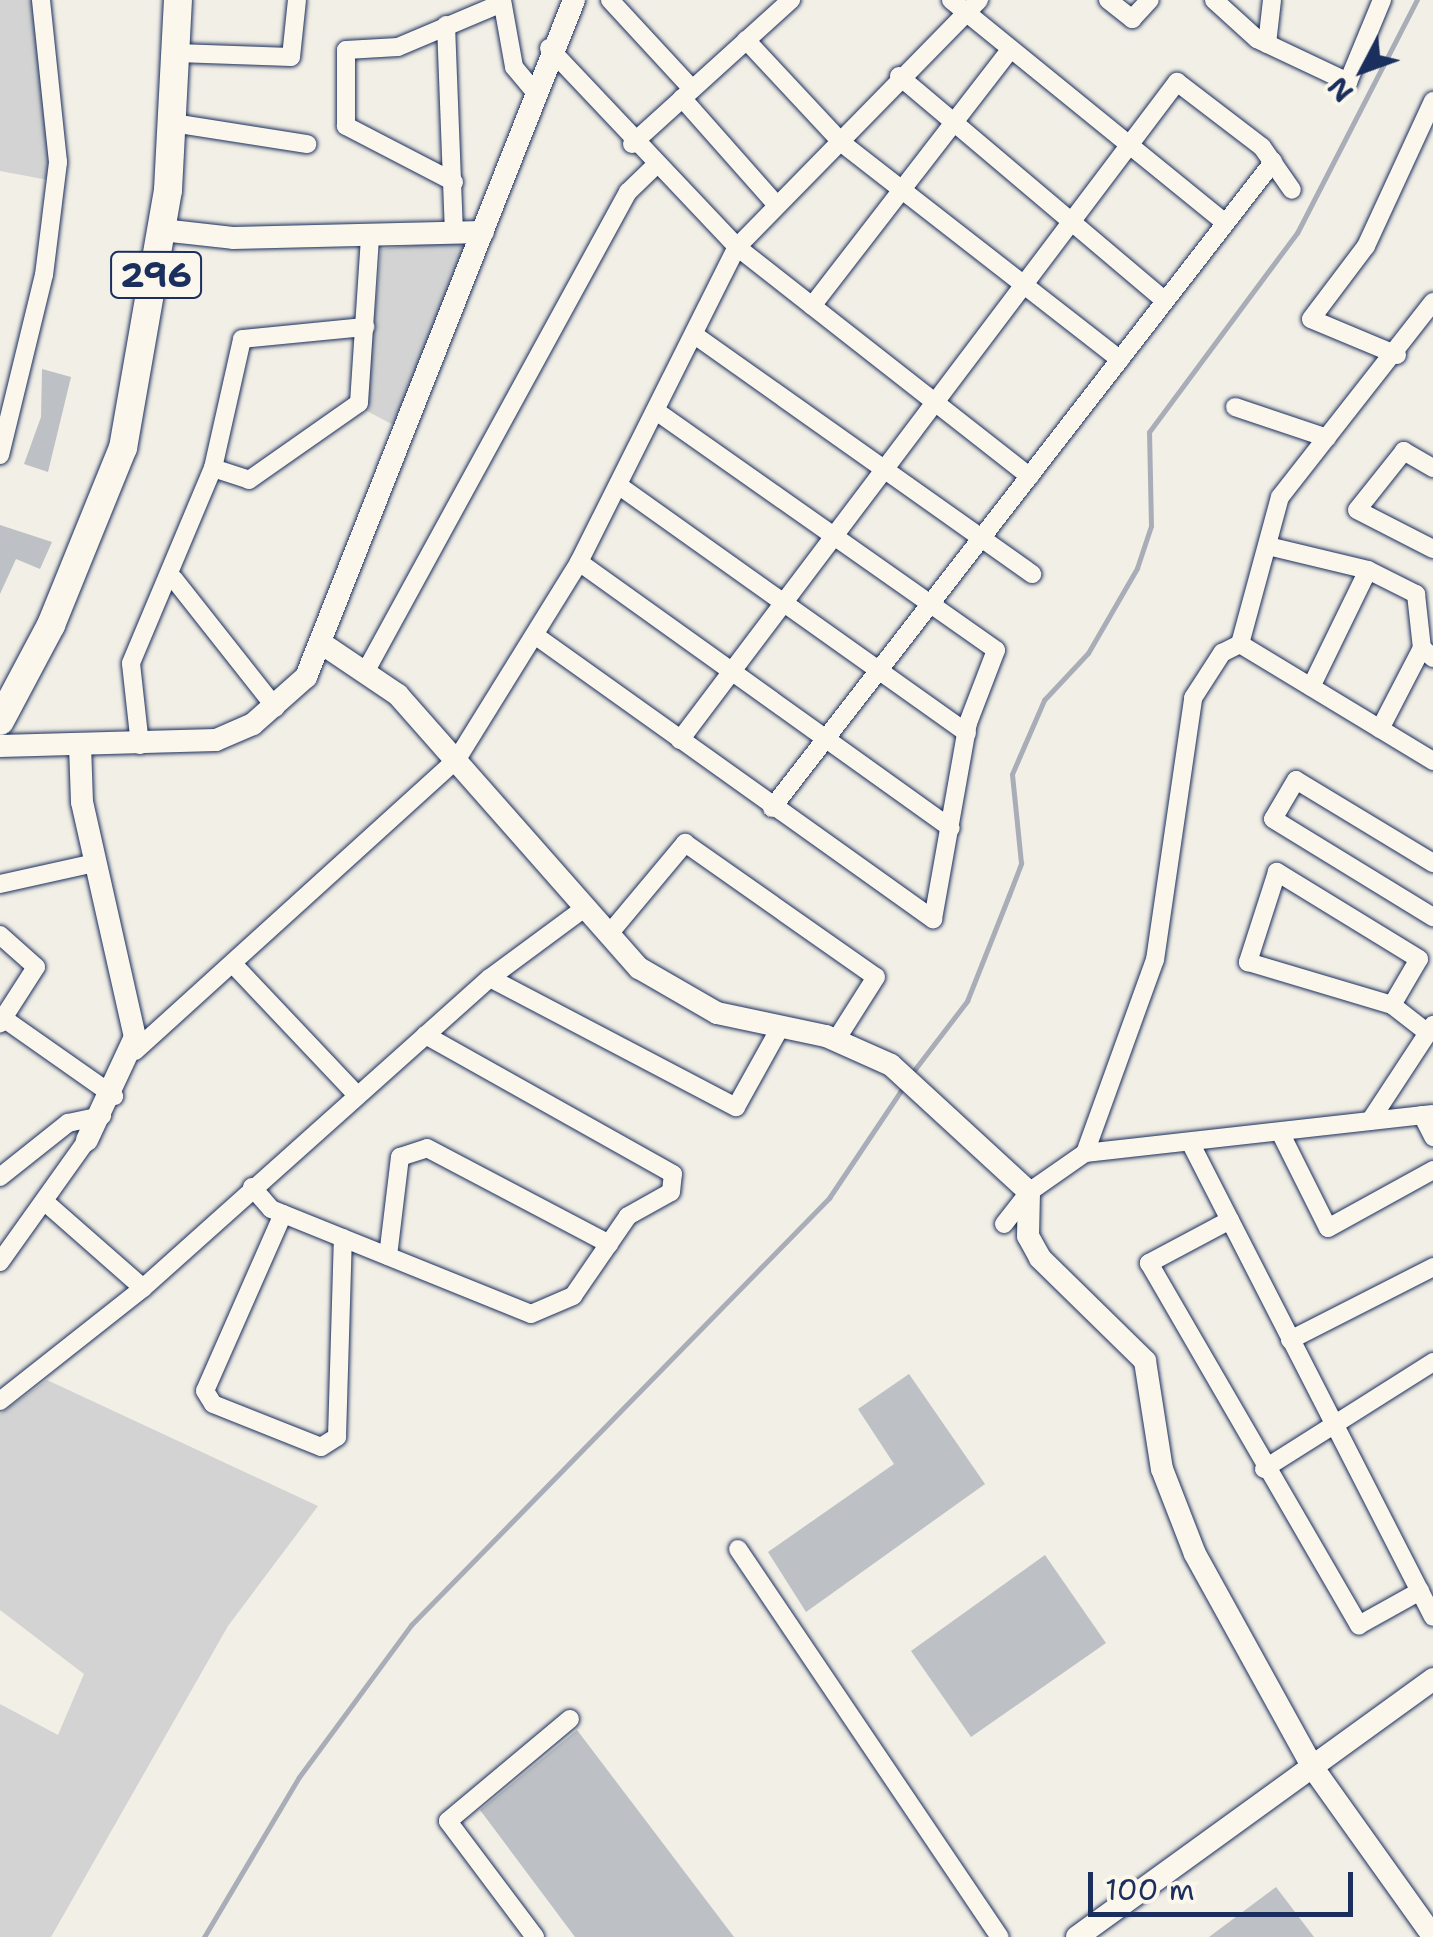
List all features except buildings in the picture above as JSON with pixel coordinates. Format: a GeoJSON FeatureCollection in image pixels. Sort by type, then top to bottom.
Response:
{"type":"FeatureCollection","features":[{"type":"Feature","properties":{"kind":"highway","name":"296"},"geometry":{"type":"LineString","coordinates":[[0,722],[58,608],[122,448],[162,230],[174,123],[178,0]]}},
{"type":"Feature","properties":{"kind":"street"},"geometry":{"type":"LineString","coordinates":[[0,454],[58,162],[41,0]]}},
{"type":"Feature","properties":{"kind":"street"},"geometry":{"type":"LineString","coordinates":[[178,54],[290,57],[297,0]]}},
{"type":"Feature","properties":{"kind":"street"},"geometry":{"type":"LineString","coordinates":[[610,0],[776,203]]}},
{"type":"Feature","properties":{"kind":"street"},"geometry":{"type":"LineString","coordinates":[[632,144],[790,0]]}},
{"type":"Feature","properties":{"kind":"street"},"geometry":{"type":"LineString","coordinates":[[951,0],[965,16],[1225,222]]}},
{"type":"Feature","properties":{"kind":"street"},"geometry":{"type":"LineString","coordinates":[[0,1262],[87,1140],[135,1051],[456,759],[536,636],[578,562],[696,336],[736,247],[776,203],[843,144],[899,76],[980,0]]}},
{"type":"Feature","properties":{"kind":"street"},"geometry":{"type":"LineString","coordinates":[[1108,0],[1132,19],[1150,0]]}},
{"type":"Feature","properties":{"kind":"street"},"geometry":{"type":"LineString","coordinates":[[1214,0],[1267,44],[1348,82],[1381,1]]}},
{"type":"Feature","properties":{"kind":"street"},"geometry":{"type":"LineString","coordinates":[[1267,44],[1272,0]]}},
{"type":"Feature","properties":{"kind":"street"},"geometry":{"type":"LineString","coordinates":[[454,182],[346,126],[346,50],[390,49],[502,2],[514,67],[534,91]]}},
{"type":"Feature","properties":{"kind":"street"},"geometry":{"type":"LineString","coordinates":[[0,746],[140,746],[216,740],[276,708],[324,645],[483,232],[549,48],[570,4]]}},
{"type":"Feature","properties":{"kind":"street"},"geometry":{"type":"LineString","coordinates":[[446,25],[454,233]]}},
{"type":"Feature","properties":{"kind":"street"},"geometry":{"type":"LineString","coordinates":[[746,40],[843,144],[1120,360]]}},
{"type":"Feature","properties":{"kind":"street"},"geometry":{"type":"LineString","coordinates":[[549,48],[632,144],[736,247],[1030,477]]}},
{"type":"Feature","properties":{"kind":"street"},"geometry":{"type":"LineString","coordinates":[[812,306],[1010,50]]}},
{"type":"Feature","properties":{"kind":"street"},"geometry":{"type":"LineString","coordinates":[[899,76],[1165,301]]}},
{"type":"Feature","properties":{"kind":"street"},"geometry":{"type":"LineString","coordinates":[[680,740],[1177,82],[1273,162],[1292,190]]}},
{"type":"Feature","properties":{"kind":"street"},"geometry":{"type":"LineString","coordinates":[[1397,355],[1311,319],[1366,246],[1433,102]]}},
{"type":"Feature","properties":{"kind":"street"},"geometry":{"type":"LineString","coordinates":[[174,123],[308,144]]}},
{"type":"Feature","properties":{"kind":"street"},"geometry":{"type":"LineString","coordinates":[[772,808],[1273,162]]}},
{"type":"Feature","properties":{"kind":"street"},"geometry":{"type":"LineString","coordinates":[[368,667],[628,192],[655,166]]}},
{"type":"Feature","properties":{"kind":"street"},"geometry":{"type":"LineString","coordinates":[[162,230],[370,237],[483,232]]}},
{"type":"Feature","properties":{"kind":"street"},"geometry":{"type":"LineString","coordinates":[[213,468],[249,480],[359,404],[370,237]]}},
{"type":"Feature","properties":{"kind":"street"},"geometry":{"type":"LineString","coordinates":[[1085,1153],[1155,960],[1194,698],[1222,653],[1240,644],[1280,497],[1397,355],[1433,302]]}},
{"type":"Feature","properties":{"kind":"street"},"geometry":{"type":"LineString","coordinates":[[140,746],[131,663],[174,580],[213,468],[245,336],[365,327]]}},
{"type":"Feature","properties":{"kind":"street"},"geometry":{"type":"LineString","coordinates":[[696,336],[1032,574]]}},
{"type":"Feature","properties":{"kind":"street"},"geometry":{"type":"LineString","coordinates":[[1235,407],[1326,438]]}},
{"type":"Feature","properties":{"kind":"street"},"geometry":{"type":"LineString","coordinates":[[536,636],[772,808],[933,919],[966,733],[996,650],[657,412]]}},
{"type":"Feature","properties":{"kind":"street"},"geometry":{"type":"LineString","coordinates":[[1433,468],[1404,451],[1357,510],[1433,549]]}},
{"type":"Feature","properties":{"kind":"street"},"geometry":{"type":"LineString","coordinates":[[618,485],[966,733]]}},
{"type":"Feature","properties":{"kind":"street"},"geometry":{"type":"LineString","coordinates":[[1268,546],[1368,570],[1416,594],[1428,653],[1380,728]]}},
{"type":"Feature","properties":{"kind":"street"},"geometry":{"type":"LineString","coordinates":[[578,562],[950,828]]}},
{"type":"Feature","properties":{"kind":"street"},"geometry":{"type":"LineString","coordinates":[[1311,687],[1368,570]]}},
{"type":"Feature","properties":{"kind":"street"},"geometry":{"type":"LineString","coordinates":[[174,580],[276,708]]}},
{"type":"Feature","properties":{"kind":"street"},"geometry":{"type":"LineString","coordinates":[[1240,644],[1433,760]]}},
{"type":"Feature","properties":{"kind":"street"},"geometry":{"type":"LineString","coordinates":[[324,645],[368,667],[456,759],[609,934],[675,994],[836,1040],[926,1090],[1029,1192],[1028,1236],[1040,1258],[1145,1361],[1177,1515],[1313,1768],[1433,1936]]}},
{"type":"Feature","properties":{"kind":"street"},"geometry":{"type":"LineString","coordinates":[[80,745],[95,862],[135,1051]]}},
{"type":"Feature","properties":{"kind":"street"},"geometry":{"type":"LineString","coordinates":[[1433,863],[1296,780],[1273,819],[1433,917]]}},
{"type":"Feature","properties":{"kind":"street"},"geometry":{"type":"LineString","coordinates":[[609,934],[685,843],[876,976],[836,1040]]}},
{"type":"Feature","properties":{"kind":"street"},"geometry":{"type":"LineString","coordinates":[[0,884],[95,862]]}},
{"type":"Feature","properties":{"kind":"street"},"geometry":{"type":"LineString","coordinates":[[1370,1121],[1430,1029],[1392,1005],[1248,962],[1277,872],[1419,958],[1392,1005]]}},
{"type":"Feature","properties":{"kind":"street"},"geometry":{"type":"LineString","coordinates":[[0,1402],[142,1288],[490,978],[586,907]]}},
{"type":"Feature","properties":{"kind":"street"},"geometry":{"type":"LineString","coordinates":[[0,935],[36,967],[2,1020],[108,1106]]}},
{"type":"Feature","properties":{"kind":"street"},"geometry":{"type":"LineString","coordinates":[[233,964],[357,1095]]}},
{"type":"Feature","properties":{"kind":"street"},"geometry":{"type":"LineString","coordinates":[[490,978],[736,1107],[780,1026]]}},
{"type":"Feature","properties":{"kind":"street"},"geometry":{"type":"LineString","coordinates":[[252,1186],[284,1214],[539,1316],[573,1296],[628,1216],[671,1192],[665,1165],[424,1035]]}},
{"type":"Feature","properties":{"kind":"street"},"geometry":{"type":"LineString","coordinates":[[0,1177],[68,1122],[108,1106]]}},
{"type":"Feature","properties":{"kind":"street"},"geometry":{"type":"LineString","coordinates":[[1004,1224],[1029,1192],[1085,1153],[1427,1115],[1433,1137]]}},
{"type":"Feature","properties":{"kind":"street"},"geometry":{"type":"LineString","coordinates":[[1280,1132],[1328,1228],[1433,1170]]}},
{"type":"Feature","properties":{"kind":"street"},"geometry":{"type":"LineString","coordinates":[[1192,1144],[1433,1617]]}},
{"type":"Feature","properties":{"kind":"street"},"geometry":{"type":"LineString","coordinates":[[388,1256],[400,1157],[412,1149],[427,1148],[609,1244]]}},
{"type":"Feature","properties":{"kind":"street"},"geometry":{"type":"LineString","coordinates":[[44,1201],[142,1288]]}},
{"type":"Feature","properties":{"kind":"street"},"geometry":{"type":"LineString","coordinates":[[284,1214],[206,1392],[214,1404],[321,1448],[337,1437],[343,1238]]}},
{"type":"Feature","properties":{"kind":"street"},"geometry":{"type":"LineString","coordinates":[[1230,1220],[1149,1263],[1264,1468],[1359,1625],[1420,1591]]}},
{"type":"Feature","properties":{"kind":"street"},"geometry":{"type":"LineString","coordinates":[[1290,1340],[1433,1267]]}},
{"type":"Feature","properties":{"kind":"street"},"geometry":{"type":"LineString","coordinates":[[1264,1468],[1428,1365],[1433,1388]]}},
{"type":"Feature","properties":{"kind":"street"},"geometry":{"type":"LineString","coordinates":[[738,1549],[1000,1937]]}},
{"type":"Feature","properties":{"kind":"street"},"geometry":{"type":"LineString","coordinates":[[1077,1937],[1433,1678]]}},
{"type":"Feature","properties":{"kind":"street"},"geometry":{"type":"LineString","coordinates":[[535,1937],[448,1821],[570,1719]]}},
{"type":"Feature","properties":{"kind":"shaded area"},"geometry":{"type":"Polygon","coordinates":[[[0,0],[34,0],[50,116],[48,180],[0,171],[0,0]]]}},
{"type":"Feature","properties":{"kind":"shaded area"},"geometry":{"type":"Polygon","coordinates":[[[471,239],[401,429],[365,410],[381,249],[471,239]]]}},
{"type":"Feature","properties":{"kind":"shaded area"},"geometry":{"type":"Polygon","coordinates":[[[47,1380],[318,1506],[228,1626],[51,1937],[0,1937],[0,1704],[58,1735],[84,1674],[0,1610],[0,1414],[47,1380]]]}},
{"type":"Feature","properties":{"kind":"waterway"},"geometry":{"type":"LineString","coordinates":[[912,1073],[967,1001],[1021,863],[1012,774],[1044,700],[1088,653],[1137,568],[1151,526],[1149,432],[1297,233],[1417,0]]}},
{"type":"Feature","properties":{"kind":"waterway"},"geometry":{"type":"LineString","coordinates":[[204,1937],[299,1777],[411,1625],[829,1198],[904,1086]]}}]}
